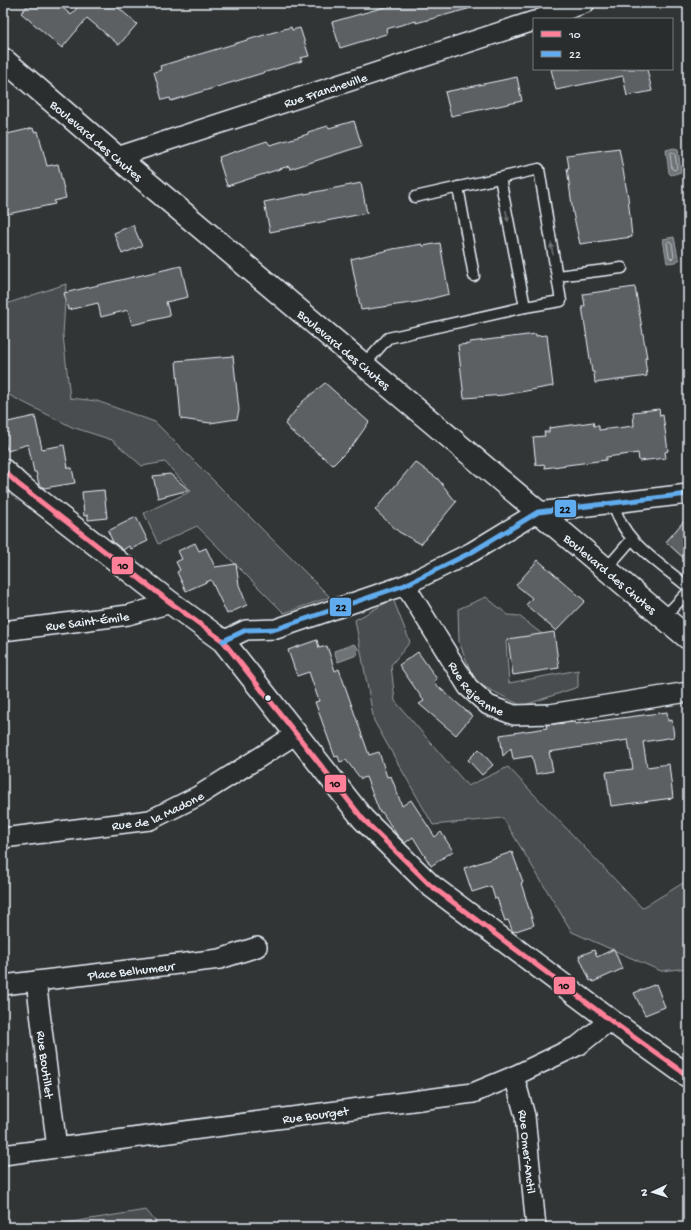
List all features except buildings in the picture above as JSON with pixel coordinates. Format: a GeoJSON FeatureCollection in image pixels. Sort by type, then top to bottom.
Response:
{"type":"FeatureCollection","features":[{"type":"Feature","properties":{"kind":"main road","name":"Boulevard des Chutes"},"geometry":{"type":"LineString","coordinates":[[3,59],[117,157],[688,638]]}},
{"type":"Feature","properties":{"kind":"main road"},"geometry":{"type":"LineString","coordinates":[[3,470],[18,484],[171,603],[223,641],[289,722],[295,734],[363,819],[430,885],[610,1020],[688,1076]]}},
{"type":"Feature","properties":{"kind":"street"},"geometry":{"type":"LineString","coordinates":[[543,18],[585,3]]}},
{"type":"Feature","properties":{"kind":"street","name":"Rue Francheville"},"geometry":{"type":"LineString","coordinates":[[117,157],[533,21]]}},
{"type":"Feature","properties":{"kind":"street"},"geometry":{"type":"LineString","coordinates":[[223,641],[246,630],[276,629],[405,584],[472,552],[538,512],[688,494]]}},
{"type":"Feature","properties":{"kind":"street","name":"Rue Rejeanne"},"geometry":{"type":"LineString","coordinates":[[405,584],[468,687],[488,705],[514,715],[550,714],[688,692]]}},
{"type":"Feature","properties":{"kind":"street","name":"Rue Saint-Émile"},"geometry":{"type":"LineString","coordinates":[[3,631],[128,615],[171,603]]}},
{"type":"Feature","properties":{"kind":"street","name":"Rue de la Madone"},"geometry":{"type":"LineString","coordinates":[[3,838],[150,820],[198,796],[295,734]]}},
{"type":"Feature","properties":{"kind":"street","name":"Place Belhumeur"},"geometry":{"type":"LineString","coordinates":[[3,985],[220,959],[258,947]]}},
{"type":"Feature","properties":{"kind":"street","name":"Rue Boutillet"},"geometry":{"type":"LineString","coordinates":[[36,981],[57,1148]]}},
{"type":"Feature","properties":{"kind":"street","name":"Rue Bourget"},"geometry":{"type":"LineString","coordinates":[[3,1155],[473,1093],[514,1076],[580,1045],[610,1020]]}},
{"type":"Feature","properties":{"kind":"street","name":"Rue Omer-Anctil"},"geometry":{"type":"LineString","coordinates":[[514,1076],[525,1116],[536,1227]]}},
{"type":"Feature","properties":{"kind":"lane"},"geometry":{"type":"LineString","coordinates":[[364,365],[388,338],[525,307],[561,301],[539,169],[415,197]]}},
{"type":"Feature","properties":{"kind":"lane"},"geometry":{"type":"LineString","coordinates":[[500,178],[525,307]]}},
{"type":"Feature","properties":{"kind":"lane"},"geometry":{"type":"LineString","coordinates":[[458,187],[474,276]]}},
{"type":"Feature","properties":{"kind":"lane"},"geometry":{"type":"LineString","coordinates":[[557,276],[622,268]]}},
{"type":"Feature","properties":{"kind":"lane"},"geometry":{"type":"LineString","coordinates":[[614,503],[616,513],[632,539],[688,586]]}},
{"type":"Feature","properties":{"kind":"lane"},"geometry":{"type":"LineString","coordinates":[[606,569],[632,539]]}},
{"type":"Feature","properties":{"kind":"lane"},"geometry":{"type":"LineString","coordinates":[[664,618],[688,592]]}},
{"type":"Feature","properties":{"kind":"shaded area"},"geometry":{"type":"Polygon","coordinates":[[[66,284],[63,335],[70,398],[97,401],[155,422],[330,597],[284,613],[197,526],[158,544],[144,513],[191,491],[165,462],[142,466],[112,440],[72,427],[3,392],[3,305],[66,284]]]}},
{"type":"Feature","properties":{"kind":"shaded area"},"geometry":{"type":"Polygon","coordinates":[[[486,597],[508,615],[519,616],[542,634],[506,641],[509,683],[578,670],[578,687],[522,706],[475,682],[459,642],[458,609],[486,597]]]}},
{"type":"Feature","properties":{"kind":"shaded area"},"geometry":{"type":"Polygon","coordinates":[[[393,599],[410,642],[391,665],[395,701],[468,786],[508,767],[642,908],[688,880],[688,968],[661,971],[572,932],[503,818],[433,825],[374,721],[355,620],[393,599]]]}},
{"type":"Feature","properties":{"kind":"shaded area"},"geometry":{"type":"Polygon","coordinates":[[[146,1210],[160,1227],[53,1227],[53,1225],[146,1210]]]}},
{"type":"Feature","properties":{"kind":"water"},"geometry":{"type":"Polygon","coordinates":[[[674,148],[678,149],[681,172],[671,175],[669,173],[666,150],[674,148]]]}},
{"type":"Feature","properties":{"kind":"water"},"geometry":{"type":"Polygon","coordinates":[[[674,237],[678,257],[680,259],[676,262],[667,263],[663,239],[674,237]]]}},
{"type":"Feature","properties":{"kind":"water"},"geometry":{"type":"Polygon","coordinates":[[[354,644],[358,648],[357,655],[338,662],[334,651],[354,644]]]}},
{"type":"Feature","properties":{"kind":"transit line","name":"10"},"geometry":{"type":"LineString","coordinates":[[3,470],[18,484],[171,603],[223,641],[363,819],[430,885],[610,1020],[688,1076]]}},
{"type":"Feature","properties":{"kind":"transit line","name":"22"},"geometry":{"type":"LineString","coordinates":[[223,641],[246,630],[276,629],[405,585],[472,552],[538,512],[688,494]]}}]}
